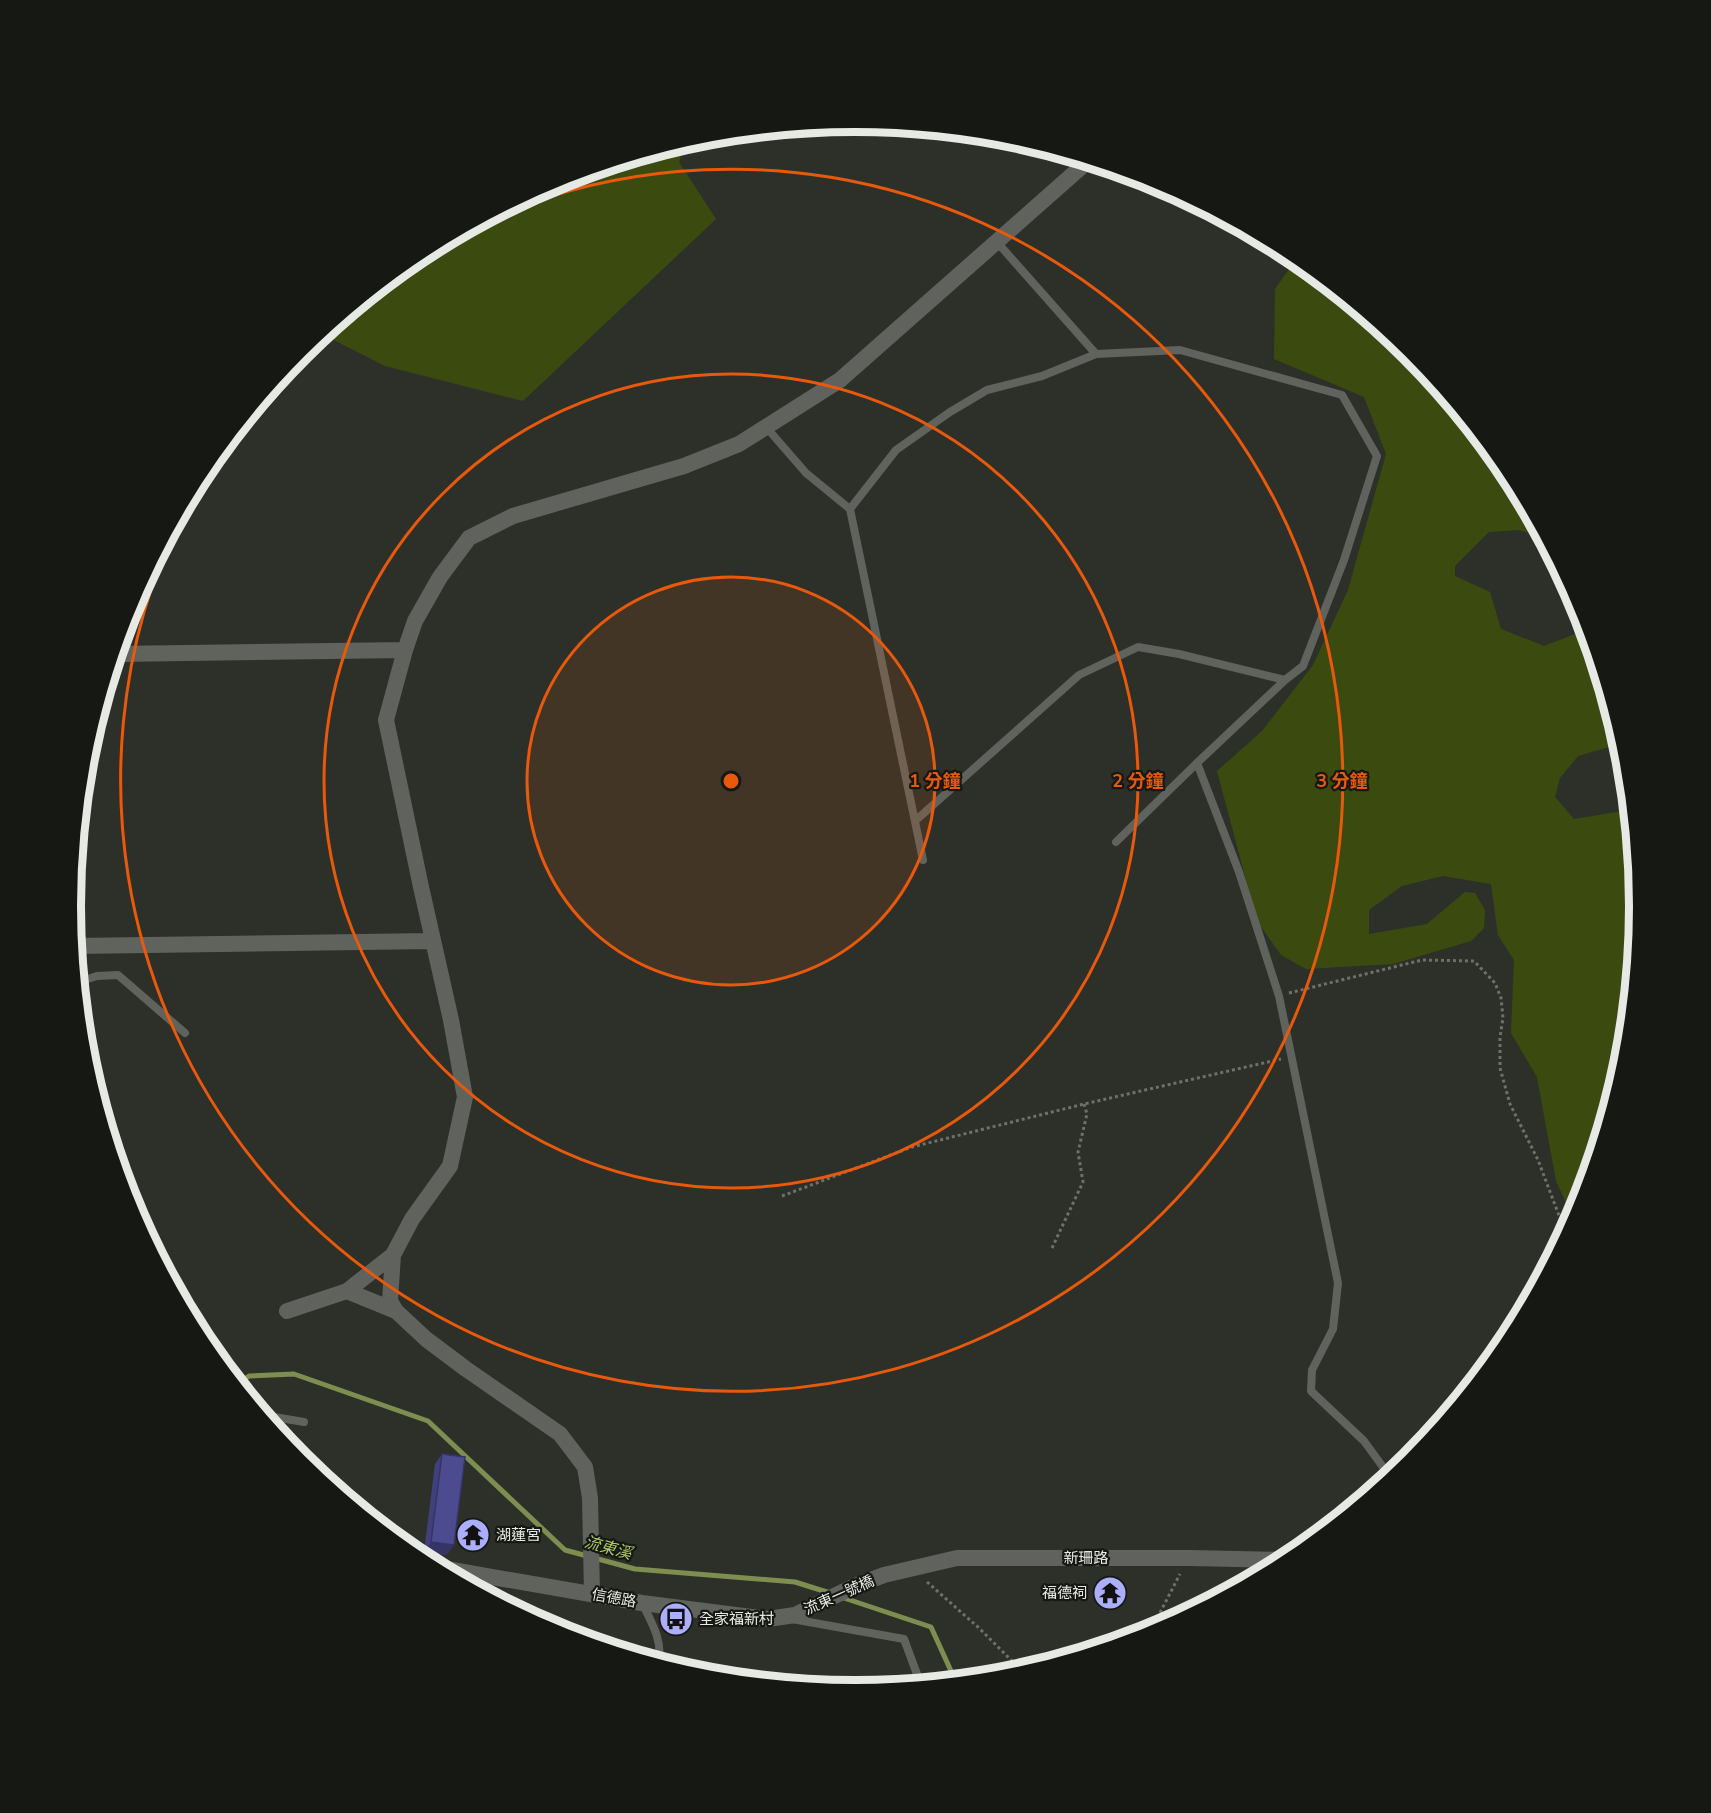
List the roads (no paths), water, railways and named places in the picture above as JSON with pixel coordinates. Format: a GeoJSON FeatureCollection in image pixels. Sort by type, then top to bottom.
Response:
{"type":"FeatureCollection","features":[{"type":"Feature","properties":{"kind":"street"},"geometry":{"type":"LineString","coordinates":[[592,1585],[591,1498],[585,1467],[560,1434],[426,1339],[396,1311],[390,1301],[393,1255],[411,1219],[450,1166],[465,1097],[451,1020],[432,941],[386,720],[415,621],[440,577],[469,538],[513,516],[684,466],[739,444],[840,380],[1082,166]]}},
{"type":"Feature","properties":{"kind":"street"},"geometry":{"type":"LineString","coordinates":[[124,654],[405,650]]}},
{"type":"Feature","properties":{"kind":"street"},"geometry":{"type":"LineString","coordinates":[[83,946],[432,941]]}},
{"type":"Feature","properties":{"kind":"street"},"geometry":{"type":"LineString","coordinates":[[287,1311],[347,1291],[393,1255]]}},
{"type":"Feature","properties":{"kind":"street"},"geometry":{"type":"LineString","coordinates":[[347,1291],[396,1311]]}},
{"type":"Feature","properties":{"kind":"street","name":"新珊路"},"geometry":{"type":"LineString","coordinates":[[884,1575],[957,1558],[1271,1560]]}},
{"type":"Feature","properties":{"kind":"street","name":"信德路"},"geometry":{"type":"LineString","coordinates":[[458,1570],[592,1585],[642,1603],[768,1619],[789,1616]]}},
{"type":"Feature","properties":{"kind":"street","name":"流東一號橋"},"geometry":{"type":"LineString","coordinates":[[789,1616],[884,1575]]}},
{"type":"Feature","properties":{"kind":"lane"},"geometry":{"type":"LineString","coordinates":[[996,242],[1095,354]]}},
{"type":"Feature","properties":{"kind":"lane"},"geometry":{"type":"LineString","coordinates":[[850,509],[896,450],[950,412],[987,390],[1042,376],[1095,354],[1180,350],[1342,395],[1377,456],[1344,560],[1303,666],[1285,680],[1116,842]]}},
{"type":"Feature","properties":{"kind":"lane"},"geometry":{"type":"LineString","coordinates":[[766,427],[806,473],[850,509],[923,860]]}},
{"type":"Feature","properties":{"kind":"lane"},"geometry":{"type":"LineString","coordinates":[[915,821],[1079,675],[1138,647],[1179,654],[1285,680]]}},
{"type":"Feature","properties":{"kind":"lane"},"geometry":{"type":"LineString","coordinates":[[1197,763],[1239,872],[1279,996],[1338,1283],[1333,1329],[1312,1370],[1311,1391],[1365,1441],[1386,1470]]}},
{"type":"Feature","properties":{"kind":"lane"},"geometry":{"type":"LineString","coordinates":[[85,979],[97,975],[118,975],[185,1033]]}},
{"type":"Feature","properties":{"kind":"lane"},"geometry":{"type":"LineString","coordinates":[[273,1417],[304,1422]]}},
{"type":"Feature","properties":{"kind":"lane"},"geometry":{"type":"LineString","coordinates":[[642,1603],[656,1631],[660,1656]]}},
{"type":"Feature","properties":{"kind":"lane"},"geometry":{"type":"LineString","coordinates":[[789,1616],[904,1639],[918,1678]]}},
{"type":"Feature","properties":{"kind":"waterway","name":"流東溪"},"geometry":{"type":"LineString","coordinates":[[243,1380],[249,1376],[294,1374],[428,1421],[565,1550],[635,1569],[795,1582],[830,1593]]}},
{"type":"Feature","properties":{"kind":"waterway","name":"流東溪"},"geometry":{"type":"LineString","coordinates":[[841,1597],[931,1627],[953,1674]]}},
{"type":"Feature","properties":{"kind":"place","name":"湖蓮宮"},"geometry":{"type":"Point","coordinates":[473,1535]}},
{"type":"Feature","properties":{"kind":"place","name":"福德祠"},"geometry":{"type":"Point","coordinates":[1110,1593]}},
{"type":"Feature","properties":{"kind":"place","name":"全家福新村"},"geometry":{"type":"Point","coordinates":[676,1619]}}]}
